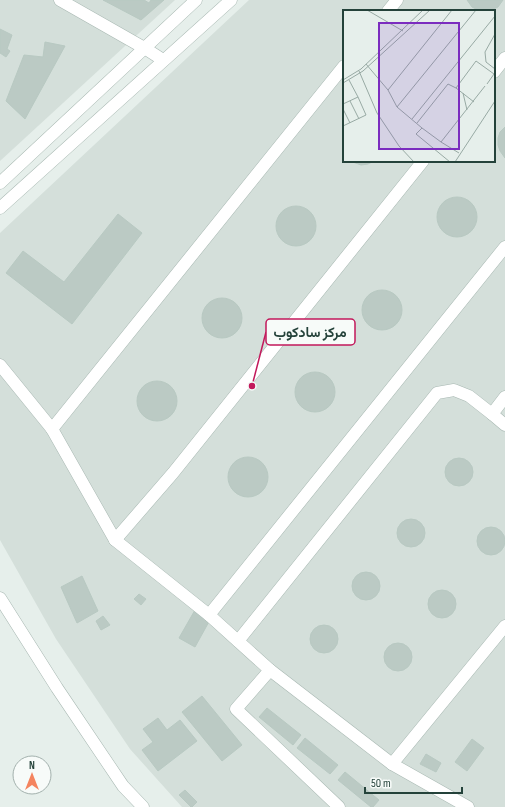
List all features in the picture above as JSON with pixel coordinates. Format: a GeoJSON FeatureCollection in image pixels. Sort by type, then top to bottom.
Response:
{"type":"FeatureCollection","features":[{"type":"Feature","properties":{"kind":"street"},"geometry":{"type":"LineString","coordinates":[[60,0],[163,60]]}},
{"type":"Feature","properties":{"kind":"street"},"geometry":{"type":"LineString","coordinates":[[0,183],[146,49],[196,0]]}},
{"type":"Feature","properties":{"kind":"street"},"geometry":{"type":"LineString","coordinates":[[0,208],[231,0]]}},
{"type":"Feature","properties":{"kind":"street"},"geometry":{"type":"LineString","coordinates":[[389,10],[397,0]]}},
{"type":"Feature","properties":{"kind":"street"},"geometry":{"type":"LineString","coordinates":[[495,71],[505,58]]}},
{"type":"Feature","properties":{"kind":"street"},"geometry":{"type":"LineString","coordinates":[[52,429],[343,67]]}},
{"type":"Feature","properties":{"kind":"street"},"geometry":{"type":"LineString","coordinates":[[115,540],[173,473],[422,162]]}},
{"type":"Feature","properties":{"kind":"street"},"geometry":{"type":"LineString","coordinates":[[20,164],[33,178]]}},
{"type":"Feature","properties":{"kind":"street"},"geometry":{"type":"LineString","coordinates":[[210,615],[505,247]]}},
{"type":"Feature","properties":{"kind":"street"},"geometry":{"type":"LineString","coordinates":[[0,365],[52,429],[115,540],[210,615],[270,670],[392,764],[468,807]]}},
{"type":"Feature","properties":{"kind":"street"},"geometry":{"type":"LineString","coordinates":[[238,641],[437,393],[454,390],[468,396],[505,425]]}},
{"type":"Feature","properties":{"kind":"street"},"geometry":{"type":"LineString","coordinates":[[492,414],[505,397]]}},
{"type":"Feature","properties":{"kind":"street"},"geometry":{"type":"LineString","coordinates":[[0,598],[57,688],[123,786],[143,807]]}},
{"type":"Feature","properties":{"kind":"street"},"geometry":{"type":"LineString","coordinates":[[392,764],[505,626]]}},
{"type":"Feature","properties":{"kind":"street"},"geometry":{"type":"LineString","coordinates":[[270,670],[236,709],[339,807]]}},
{"type":"Feature","properties":{"kind":"shaded area"},"geometry":{"type":"Polygon","coordinates":[[[0,0],[175,0],[0,161],[0,0]]]}},
{"type":"Feature","properties":{"kind":"shaded area"},"geometry":{"type":"Polygon","coordinates":[[[249,0],[505,0],[505,807],[182,807],[130,749],[56,639],[0,540],[0,233],[249,0]]]}},
{"type":"Feature","properties":{"kind":"building"},"geometry":{"type":"Polygon","coordinates":[[[103,0],[144,0],[149,3],[151,0],[164,0],[141,20],[103,0]]]}},
{"type":"Feature","properties":{"kind":"building"},"geometry":{"type":"Polygon","coordinates":[[[467,0],[503,0],[498,7],[491,10],[478,10],[472,7],[467,0]]]}},
{"type":"Feature","properties":{"kind":"building"},"geometry":{"type":"Polygon","coordinates":[[[0,29],[12,35],[7,49],[10,51],[6,57],[0,53],[0,29]]]}},
{"type":"Feature","properties":{"kind":"building"},"geometry":{"type":"Polygon","coordinates":[[[45,42],[65,46],[25,119],[6,101],[24,55],[43,57],[45,42]]]}},
{"type":"Feature","properties":{"kind":"building"},"geometry":{"type":"Polygon","coordinates":[[[505,127],[505,158],[500,151],[498,138],[500,132],[505,127]]]}},
{"type":"Feature","properties":{"kind":"building"},"geometry":{"type":"Polygon","coordinates":[[[353,162],[372,162],[368,164],[361,165],[353,162]]]}},
{"type":"Feature","properties":{"kind":"building"},"geometry":{"type":"Polygon","coordinates":[[[457,197],[471,203],[477,217],[471,231],[457,237],[443,231],[437,217],[443,203],[457,197]]]}},
{"type":"Feature","properties":{"kind":"building"},"geometry":{"type":"Polygon","coordinates":[[[296,206],[310,212],[316,226],[310,240],[296,246],[282,240],[276,226],[282,212],[296,206]]]}},
{"type":"Feature","properties":{"kind":"building"},"geometry":{"type":"Polygon","coordinates":[[[118,214],[142,233],[72,324],[6,273],[23,251],[64,282],[118,214]]]}},
{"type":"Feature","properties":{"kind":"building"},"geometry":{"type":"Polygon","coordinates":[[[382,290],[396,296],[402,310],[396,324],[382,330],[368,324],[362,310],[368,296],[382,290]]]}},
{"type":"Feature","properties":{"kind":"building"},"geometry":{"type":"Polygon","coordinates":[[[222,298],[236,304],[242,318],[236,332],[222,338],[208,332],[202,318],[208,304],[222,298]]]}},
{"type":"Feature","properties":{"kind":"building"},"geometry":{"type":"Polygon","coordinates":[[[315,372],[329,378],[335,392],[329,406],[315,412],[301,406],[295,392],[301,378],[315,372]]]}},
{"type":"Feature","properties":{"kind":"building"},"geometry":{"type":"Polygon","coordinates":[[[157,381],[171,387],[177,401],[171,415],[157,421],[143,415],[137,401],[143,387],[157,381]]]}},
{"type":"Feature","properties":{"kind":"building"},"geometry":{"type":"Polygon","coordinates":[[[248,457],[262,463],[268,477],[262,491],[248,497],[234,491],[228,477],[234,463],[248,457]]]}},
{"type":"Feature","properties":{"kind":"building"},"geometry":{"type":"Polygon","coordinates":[[[459,458],[469,462],[473,472],[469,482],[459,486],[449,482],[445,472],[449,462],[459,458]]]}},
{"type":"Feature","properties":{"kind":"building"},"geometry":{"type":"Polygon","coordinates":[[[411,519],[421,523],[425,533],[421,543],[411,547],[401,543],[397,533],[401,523],[411,519]]]}},
{"type":"Feature","properties":{"kind":"building"},"geometry":{"type":"Polygon","coordinates":[[[491,527],[501,531],[505,541],[501,551],[491,555],[481,551],[477,541],[481,531],[491,527]]]}},
{"type":"Feature","properties":{"kind":"building"},"geometry":{"type":"Polygon","coordinates":[[[366,572],[376,576],[380,586],[376,596],[366,600],[356,596],[352,586],[356,576],[366,572]]]}},
{"type":"Feature","properties":{"kind":"building"},"geometry":{"type":"Polygon","coordinates":[[[82,576],[98,611],[77,623],[61,587],[82,576]]]}},
{"type":"Feature","properties":{"kind":"building"},"geometry":{"type":"Polygon","coordinates":[[[442,590],[452,594],[456,604],[452,614],[442,618],[432,614],[428,604],[432,594],[442,590]]]}},
{"type":"Feature","properties":{"kind":"building"},"geometry":{"type":"Polygon","coordinates":[[[139,594],[146,599],[141,605],[134,599],[139,594]]]}},
{"type":"Feature","properties":{"kind":"building"},"geometry":{"type":"Polygon","coordinates":[[[195,610],[211,618],[195,647],[179,638],[195,610]]]}},
{"type":"Feature","properties":{"kind":"building"},"geometry":{"type":"Polygon","coordinates":[[[103,616],[110,625],[101,630],[96,621],[103,616]]]}},
{"type":"Feature","properties":{"kind":"building"},"geometry":{"type":"Polygon","coordinates":[[[324,625],[334,629],[338,639],[334,649],[324,653],[314,649],[310,639],[314,629],[324,625]]]}},
{"type":"Feature","properties":{"kind":"building"},"geometry":{"type":"Polygon","coordinates":[[[398,643],[408,647],[412,657],[408,667],[398,671],[388,667],[384,657],[388,647],[398,643]]]}},
{"type":"Feature","properties":{"kind":"building"},"geometry":{"type":"Polygon","coordinates":[[[202,696],[242,745],[222,761],[182,712],[202,696]]]}},
{"type":"Feature","properties":{"kind":"building"},"geometry":{"type":"Polygon","coordinates":[[[267,708],[301,735],[293,745],[259,717],[267,708]]]}},
{"type":"Feature","properties":{"kind":"building"},"geometry":{"type":"Polygon","coordinates":[[[158,718],[167,730],[180,720],[197,741],[158,771],[142,750],[153,742],[143,729],[158,718]]]}},
{"type":"Feature","properties":{"kind":"building"},"geometry":{"type":"Polygon","coordinates":[[[305,738],[338,765],[330,774],[297,748],[305,738]]]}},
{"type":"Feature","properties":{"kind":"building"},"geometry":{"type":"Polygon","coordinates":[[[472,739],[484,748],[467,771],[455,762],[472,739]]]}},
{"type":"Feature","properties":{"kind":"building"},"geometry":{"type":"Polygon","coordinates":[[[426,754],[441,763],[436,772],[420,764],[426,754]]]}},
{"type":"Feature","properties":{"kind":"building"},"geometry":{"type":"Polygon","coordinates":[[[345,772],[379,800],[373,807],[371,807],[338,780],[345,772]]]}},
{"type":"Feature","properties":{"kind":"building"},"geometry":{"type":"Polygon","coordinates":[[[185,790],[197,802],[192,807],[179,795],[185,790]]]}},
{"type":"Feature","properties":{"kind":"place","name":"مركز سادكوب"},"geometry":{"type":"Point","coordinates":[252,386]}}]}
